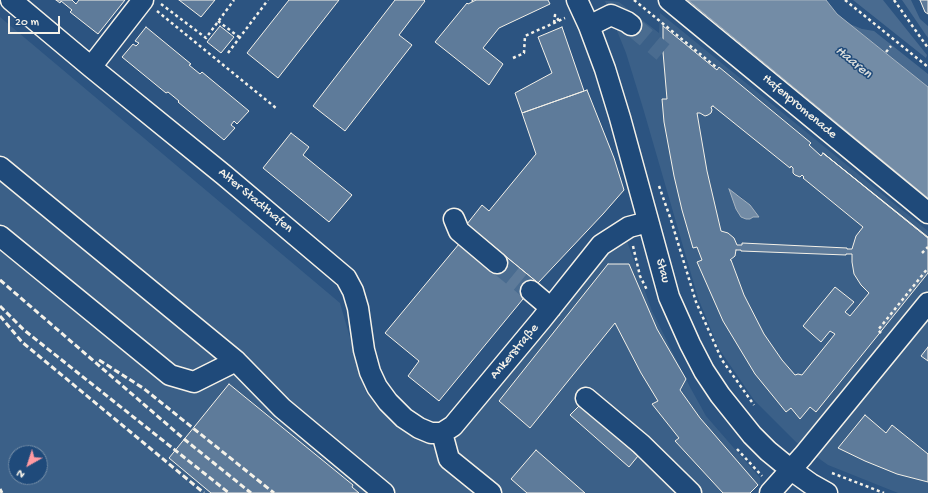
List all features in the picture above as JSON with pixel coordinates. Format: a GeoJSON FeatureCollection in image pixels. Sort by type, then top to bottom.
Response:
{"type":"FeatureCollection","features":[{"type":"Feature","properties":{"kind":"street","name":"Alter Stadthafen"},"geometry":{"type":"LineString","coordinates":[[10,0],[90,67],[224,175],[346,278],[353,291],[358,308],[364,350],[370,372],[377,387],[388,402],[404,418],[419,428],[432,433],[442,433]]}},
{"type":"Feature","properties":{"kind":"street","name":"Stau"},"geometry":{"type":"LineString","coordinates":[[577,0],[589,26],[605,69],[669,297],[690,344],[704,371],[724,400],[752,435],[768,451],[790,469],[827,493]]}},
{"type":"Feature","properties":{"kind":"street","name":"Hafenpromenade"},"geometry":{"type":"LineString","coordinates":[[669,0],[928,213]]}},
{"type":"Feature","properties":{"kind":"street"},"geometry":{"type":"LineString","coordinates":[[90,67],[149,5]]}},
{"type":"Feature","properties":{"kind":"street"},"geometry":{"type":"LineString","coordinates":[[589,26],[610,15],[631,25]]}},
{"type":"Feature","properties":{"kind":"street"},"geometry":{"type":"LineString","coordinates":[[0,167],[236,361],[282,408],[384,493]]}},
{"type":"Feature","properties":{"kind":"street"},"geometry":{"type":"LineString","coordinates":[[454,219],[459,231],[497,263]]}},
{"type":"Feature","properties":{"kind":"street","name":"Ankerstraße"},"geometry":{"type":"LineString","coordinates":[[442,433],[453,426],[602,245],[628,227],[648,222]]}},
{"type":"Feature","properties":{"kind":"street"},"geometry":{"type":"LineString","coordinates":[[0,236],[170,375],[194,382],[236,361]]}},
{"type":"Feature","properties":{"kind":"street"},"geometry":{"type":"LineString","coordinates":[[531,292],[551,308]]}},
{"type":"Feature","properties":{"kind":"street"},"geometry":{"type":"LineString","coordinates":[[766,485],[790,469],[803,456],[928,304]]}},
{"type":"Feature","properties":{"kind":"street"},"geometry":{"type":"LineString","coordinates":[[586,398],[641,444],[690,493]]}},
{"type":"Feature","properties":{"kind":"street"},"geometry":{"type":"LineString","coordinates":[[442,433],[449,459],[491,493]]}},
{"type":"Feature","properties":{"kind":"path"},"geometry":{"type":"LineString","coordinates":[[156,0],[206,38],[234,0]]}},
{"type":"Feature","properties":{"kind":"path"},"geometry":{"type":"LineString","coordinates":[[228,53],[268,0]]}},
{"type":"Feature","properties":{"kind":"path"},"geometry":{"type":"LineString","coordinates":[[634,0],[716,67],[715,69]]}},
{"type":"Feature","properties":{"kind":"path"},"geometry":{"type":"LineString","coordinates":[[845,0],[928,67]]}},
{"type":"Feature","properties":{"kind":"path"},"geometry":{"type":"LineString","coordinates":[[894,0],[928,48]]}},
{"type":"Feature","properties":{"kind":"path"},"geometry":{"type":"LineString","coordinates":[[149,5],[276,108]]}},
{"type":"Feature","properties":{"kind":"path"},"geometry":{"type":"LineString","coordinates":[[218,21],[239,37]]}},
{"type":"Feature","properties":{"kind":"path"},"geometry":{"type":"LineString","coordinates":[[513,58],[524,52],[524,36],[554,23]]}},
{"type":"Feature","properties":{"kind":"path"},"geometry":{"type":"LineString","coordinates":[[886,52],[891,46]]}},
{"type":"Feature","properties":{"kind":"path"},"geometry":{"type":"LineString","coordinates":[[659,184],[696,302],[722,360],[758,411]]}},
{"type":"Feature","properties":{"kind":"path"},"geometry":{"type":"LineString","coordinates":[[922,253],[928,247]]}},
{"type":"Feature","properties":{"kind":"path"},"geometry":{"type":"LineString","coordinates":[[753,467],[766,485]]}},
{"type":"Feature","properties":{"kind":"path"},"geometry":{"type":"LineString","coordinates":[[826,470],[884,493]]}},
{"type":"Feature","properties":{"kind":"shaded area"},"geometry":{"type":"Polygon","coordinates":[[[853,0],[883,0],[927,55],[926,58],[853,0]]]}},
{"type":"Feature","properties":{"kind":"shaded area"},"geometry":{"type":"Polygon","coordinates":[[[902,0],[911,0],[920,19],[928,26],[928,38],[902,0]]]}},
{"type":"Feature","properties":{"kind":"shaded area"},"geometry":{"type":"Polygon","coordinates":[[[605,1],[619,2],[659,33],[660,13],[928,231],[928,493],[898,493],[828,465],[796,442],[754,400],[719,349],[698,298],[626,53],[605,1]],[[729,190],[750,219],[753,217],[759,217],[750,205],[740,196],[729,190]]]}},
{"type":"Feature","properties":{"kind":"shaded area"},"geometry":{"type":"Polygon","coordinates":[[[837,14],[850,24],[862,29],[874,31],[928,74],[928,87],[837,14]]]}},
{"type":"Feature","properties":{"kind":"shaded area"},"geometry":{"type":"Polygon","coordinates":[[[0,17],[340,303],[366,393],[437,451],[623,230],[652,311],[706,416],[760,478],[760,485],[750,493],[0,493],[0,17]]]}},
{"type":"Feature","properties":{"kind":"water","name":"Haaren"},"geometry":{"type":"Polygon","coordinates":[[[688,0],[826,0],[837,14],[928,87],[928,198],[688,0]]]}},
{"type":"Feature","properties":{"kind":"water"},"geometry":{"type":"Polygon","coordinates":[[[729,189],[750,205],[759,217],[746,219],[741,217],[736,209],[729,189]]]}},
{"type":"Feature","properties":{"kind":"building"},"geometry":{"type":"Polygon","coordinates":[[[56,0],[72,0],[76,4],[79,0],[125,0],[98,34],[70,12],[72,10],[61,1],[60,3],[56,0]]]}},
{"type":"Feature","properties":{"kind":"building"},"geometry":{"type":"Polygon","coordinates":[[[179,0],[215,0],[201,17],[179,0]]]}},
{"type":"Feature","properties":{"kind":"building"},"geometry":{"type":"Polygon","coordinates":[[[289,0],[339,0],[278,78],[247,53],[289,0]]]}},
{"type":"Feature","properties":{"kind":"building"},"geometry":{"type":"Polygon","coordinates":[[[395,0],[425,1],[399,35],[412,45],[345,131],[313,106],[395,0]]]}},
{"type":"Feature","properties":{"kind":"building"},"geometry":{"type":"Polygon","coordinates":[[[476,0],[548,0],[550,4],[499,28],[483,48],[503,64],[489,85],[435,42],[467,3],[468,4],[476,0]]]}},
{"type":"Feature","properties":{"kind":"building"},"geometry":{"type":"Polygon","coordinates":[[[920,0],[928,0],[928,14],[925,12],[920,0]]]}},
{"type":"Feature","properties":{"kind":"building"},"geometry":{"type":"Polygon","coordinates":[[[220,26],[234,37],[221,53],[207,42],[220,26]]]}},
{"type":"Feature","properties":{"kind":"building"},"geometry":{"type":"Polygon","coordinates":[[[663,26],[717,70],[719,67],[811,143],[809,145],[821,156],[823,153],[928,238],[928,273],[816,412],[810,407],[800,419],[791,408],[786,412],[755,374],[723,321],[697,262],[702,260],[697,247],[693,248],[682,210],[664,122],[662,99],[667,99],[663,52],[663,26]],[[713,106],[711,107],[711,113],[708,115],[705,116],[697,113],[707,171],[721,231],[728,233],[734,238],[737,245],[742,245],[742,243],[852,249],[856,236],[863,227],[803,178],[804,177],[802,175],[800,177],[795,175],[791,166],[790,168],[713,106]],[[736,250],[735,256],[730,260],[744,295],[764,334],[782,360],[795,375],[802,375],[835,334],[830,331],[821,342],[803,326],[835,287],[854,302],[845,312],[850,316],[869,293],[861,285],[854,274],[852,254],[846,255],[736,250]]]}},
{"type":"Feature","properties":{"kind":"building"},"geometry":{"type":"Polygon","coordinates":[[[146,27],[191,64],[189,65],[200,74],[202,72],[249,111],[237,124],[234,121],[231,125],[235,128],[224,140],[168,92],[166,93],[122,57],[133,44],[136,46],[139,43],[135,41],[146,27]]]}},
{"type":"Feature","properties":{"kind":"building"},"geometry":{"type":"Polygon","coordinates":[[[562,27],[584,91],[522,113],[515,93],[552,73],[538,37],[562,27]]]}},
{"type":"Feature","properties":{"kind":"building"},"geometry":{"type":"Polygon","coordinates":[[[587,90],[614,158],[624,190],[538,283],[467,224],[482,205],[489,211],[536,154],[522,113],[587,90]]]}},
{"type":"Feature","properties":{"kind":"building"},"geometry":{"type":"Polygon","coordinates":[[[291,133],[309,147],[303,155],[352,195],[329,222],[263,168],[291,133]]]}},
{"type":"Feature","properties":{"kind":"building"},"geometry":{"type":"Polygon","coordinates":[[[823,153],[928,237],[928,238],[823,153]]]}},
{"type":"Feature","properties":{"kind":"building"},"geometry":{"type":"Polygon","coordinates":[[[459,244],[492,271],[505,256],[537,282],[439,401],[408,376],[419,361],[385,333],[459,244]]]}},
{"type":"Feature","properties":{"kind":"building"},"geometry":{"type":"Polygon","coordinates":[[[608,264],[629,264],[657,329],[686,379],[680,390],[700,418],[758,485],[750,493],[723,493],[675,441],[679,438],[652,404],[658,401],[641,373],[615,323],[530,428],[499,401],[608,264]]]}},
{"type":"Feature","properties":{"kind":"building"},"geometry":{"type":"Polygon","coordinates":[[[928,347],[928,361],[921,356],[928,347]]]}},
{"type":"Feature","properties":{"kind":"building"},"geometry":{"type":"Polygon","coordinates":[[[229,384],[353,485],[352,487],[359,493],[211,493],[169,458],[229,384]]]}},
{"type":"Feature","properties":{"kind":"building"},"geometry":{"type":"Polygon","coordinates":[[[580,405],[638,456],[629,467],[570,415],[580,405]]]}},
{"type":"Feature","properties":{"kind":"building"},"geometry":{"type":"Polygon","coordinates":[[[865,415],[886,433],[892,425],[928,454],[928,482],[897,474],[838,448],[865,415]]]}},
{"type":"Feature","properties":{"kind":"building"},"geometry":{"type":"Polygon","coordinates":[[[536,450],[585,493],[527,493],[511,479],[536,450]]]}},
{"type":"Feature","properties":{"kind":"tunnel"},"geometry":{"type":"LineString","coordinates":[[631,25],[663,52]]}},
{"type":"Feature","properties":{"kind":"tunnel"},"geometry":{"type":"LineString","coordinates":[[497,263],[531,291]]}},
{"type":"Feature","properties":{"kind":"railway"},"geometry":{"type":"LineString","coordinates":[[0,280],[184,439],[251,493]]}},
{"type":"Feature","properties":{"kind":"railway"},"geometry":{"type":"LineString","coordinates":[[0,306],[24,330],[229,493]]}},
{"type":"Feature","properties":{"kind":"railway"},"geometry":{"type":"LineString","coordinates":[[0,316],[22,342],[204,493]]}},
{"type":"Feature","properties":{"kind":"railway"},"geometry":{"type":"LineString","coordinates":[[99,360],[143,388],[274,493]]}},
{"type":"Feature","properties":{"kind":"railway"},"geometry":{"type":"LineString","coordinates":[[0,489],[2,493]]}}]}
